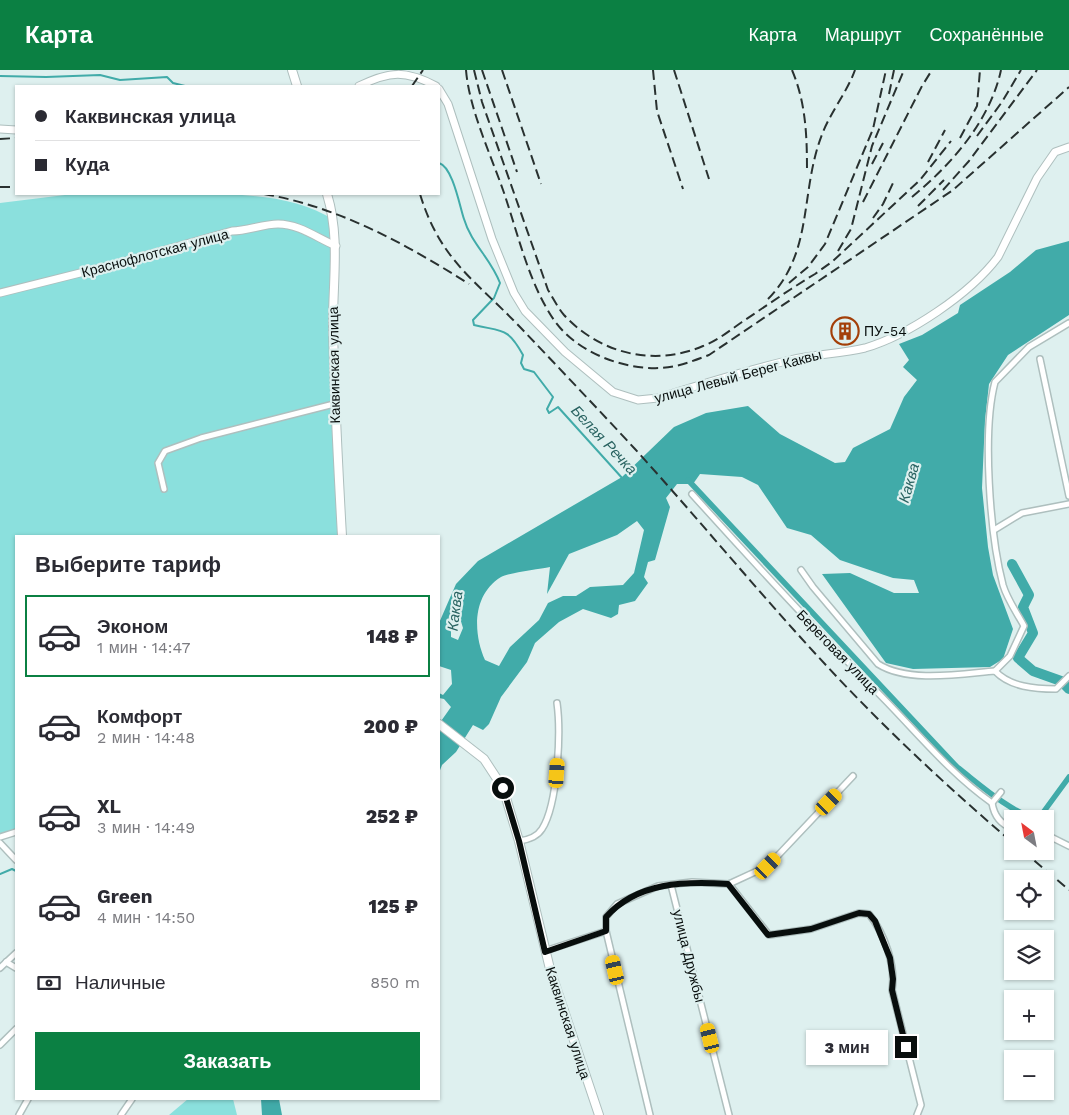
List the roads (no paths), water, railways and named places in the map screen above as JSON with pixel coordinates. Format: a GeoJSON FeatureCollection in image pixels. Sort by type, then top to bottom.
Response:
{"type":"FeatureCollection","features":[{"type":"Feature","properties":{"kind":"main road"},"geometry":{"type":"LineString","coordinates":[[292,70],[297,85]]}},
{"type":"Feature","properties":{"kind":"main road"},"geometry":{"type":"LineString","coordinates":[[361,85],[390,71],[408,74],[434,85]]}},
{"type":"Feature","properties":{"kind":"main road","name":"улица Левый Берег Каквы"},"geometry":{"type":"LineString","coordinates":[[440,91],[448,104],[492,239],[522,306],[544,332],[603,385],[622,396],[638,400],[658,398],[804,357],[862,348],[905,330],[957,296],[990,268],[998,257],[1037,178],[1055,152],[1069,147]]}},
{"type":"Feature","properties":{"kind":"main road"},"geometry":{"type":"LineString","coordinates":[[0,129],[15,130]]}},
{"type":"Feature","properties":{"kind":"main road","name":"Каквинская улица"},"geometry":{"type":"LineString","coordinates":[[327,195],[332,211],[336,246],[333,301],[334,404],[342,535]]}},
{"type":"Feature","properties":{"kind":"main road","name":"Краснофлотская улица"},"geometry":{"type":"LineString","coordinates":[[0,293],[112,266],[232,231],[247,231],[277,224],[297,227],[336,246]]}},
{"type":"Feature","properties":{"kind":"main road","name":"Каквинская улица"},"geometry":{"type":"LineString","coordinates":[[440,725],[475,751],[490,766],[503,788],[519,841],[545,952],[599,1115]]}},
{"type":"Feature","properties":{"kind":"street"},"geometry":{"type":"LineString","coordinates":[[801,570],[812,587],[878,664],[889,671],[932,675],[995,671],[1010,656],[1024,626],[1004,586],[994,530],[990,483],[990,426],[995,382],[1029,347],[1069,322]]}},
{"type":"Feature","properties":{"kind":"street"},"geometry":{"type":"LineString","coordinates":[[1040,359],[1069,496]]}},
{"type":"Feature","properties":{"kind":"street"},"geometry":{"type":"LineString","coordinates":[[164,489],[158,463],[166,452],[201,438],[334,404]]}},
{"type":"Feature","properties":{"kind":"street","name":"Береговая улица"},"geometry":{"type":"LineString","coordinates":[[692,494],[787,600],[923,742],[969,787],[992,803]]}},
{"type":"Feature","properties":{"kind":"street"},"geometry":{"type":"LineString","coordinates":[[994,530],[1022,513],[1069,504]]}},
{"type":"Feature","properties":{"kind":"street"},"geometry":{"type":"LineString","coordinates":[[995,671],[1001,678],[1036,689],[1056,688],[1069,676]]}},
{"type":"Feature","properties":{"kind":"street"},"geometry":{"type":"LineString","coordinates":[[519,841],[530,840],[542,830],[553,797],[560,724],[557,703]]}},
{"type":"Feature","properties":{"kind":"street"},"geometry":{"type":"LineString","coordinates":[[650,1115],[606,931],[606,917],[617,904],[639,892],[658,886],[692,882],[728,884],[768,866],[853,776]]}},
{"type":"Feature","properties":{"kind":"street"},"geometry":{"type":"LineString","coordinates":[[1001,792],[992,803],[994,814],[1004,824]]}},
{"type":"Feature","properties":{"kind":"street"},"geometry":{"type":"LineString","coordinates":[[0,837],[15,832]]}},
{"type":"Feature","properties":{"kind":"street"},"geometry":{"type":"LineString","coordinates":[[1054,838],[1069,846]]}},
{"type":"Feature","properties":{"kind":"street"},"geometry":{"type":"LineString","coordinates":[[0,843],[15,859]]}},
{"type":"Feature","properties":{"kind":"street"},"geometry":{"type":"LineString","coordinates":[[728,884],[768,935],[811,929],[859,913],[869,914],[875,921],[890,958],[893,979],[892,990],[921,1105],[916,1115]]}},
{"type":"Feature","properties":{"kind":"street","name":"улица Дружбы"},"geometry":{"type":"LineString","coordinates":[[671,885],[729,1115]]}},
{"type":"Feature","properties":{"kind":"street"},"geometry":{"type":"LineString","coordinates":[[545,952],[606,931]]}},
{"type":"Feature","properties":{"kind":"street"},"geometry":{"type":"LineString","coordinates":[[0,968],[15,954]]}},
{"type":"Feature","properties":{"kind":"street"},"geometry":{"type":"LineString","coordinates":[[6,962],[15,967]]}},
{"type":"Feature","properties":{"kind":"street"},"geometry":{"type":"LineString","coordinates":[[0,1046],[15,1030]]}},
{"type":"Feature","properties":{"kind":"street"},"geometry":{"type":"LineString","coordinates":[[19,1115],[27,1100]]}},
{"type":"Feature","properties":{"kind":"street"},"geometry":{"type":"LineString","coordinates":[[122,1115],[131,1100]]}},
{"type":"Feature","properties":{"kind":"water","name":"Каква"},"geometry":{"type":"Polygon","coordinates":[[[1069,241],[1069,315],[1008,355],[989,384],[985,420],[982,488],[993,575],[1013,629],[1003,659],[990,667],[913,669],[886,663],[822,574],[850,573],[894,593],[919,593],[914,580],[893,578],[840,560],[811,535],[787,528],[758,485],[742,477],[700,474],[693,484],[677,484],[666,498],[670,507],[655,560],[648,562],[644,577],[648,583],[635,601],[619,605],[618,614],[611,618],[583,609],[559,622],[535,643],[527,662],[501,697],[489,724],[483,730],[473,725],[456,752],[442,765],[440,770],[440,723],[451,707],[444,699],[440,698],[440,694],[443,695],[452,684],[451,670],[440,666],[440,621],[456,584],[478,561],[622,477],[674,427],[706,413],[748,406],[780,434],[835,463],[845,462],[853,448],[890,429],[904,397],[917,380],[903,367],[909,360],[899,344],[922,335],[958,313],[960,305],[1010,272],[1036,250],[1069,241]],[[637,521],[617,535],[569,554],[547,594],[550,567],[501,577],[491,585],[480,604],[477,627],[478,638],[485,660],[499,666],[510,647],[539,620],[548,603],[563,596],[576,596],[590,587],[623,585],[634,573],[644,530],[637,521]],[[457,608],[451,626],[451,637],[458,640],[463,628],[457,608]]]}},
{"type":"Feature","properties":{"kind":"water"},"geometry":{"type":"Polygon","coordinates":[[[261,1100],[279,1100],[282,1115],[262,1115],[261,1100]]]}},
{"type":"Feature","properties":{"kind":"waterway","name":"Белая Речка"},"geometry":{"type":"LineString","coordinates":[[0,76],[100,75],[120,80],[167,77],[173,83],[181,85]]}},
{"type":"Feature","properties":{"kind":"waterway","name":"Белая Речка"},"geometry":{"type":"LineString","coordinates":[[440,164],[444,166],[452,180],[471,236],[492,266],[500,283],[494,298],[473,320],[474,325],[498,330],[513,339],[523,355],[521,363],[524,369],[534,372],[553,397],[547,409],[549,413],[558,407],[623,479]]}},
{"type":"Feature","properties":{"kind":"waterway"},"geometry":{"type":"LineString","coordinates":[[688,480],[957,767],[984,789],[1015,810],[1035,818],[1042,814],[1069,777]]}},
{"type":"Feature","properties":{"kind":"waterway"},"geometry":{"type":"LineString","coordinates":[[1012,564],[1029,595],[1023,607],[1033,633],[1018,658],[1033,671],[1061,681]]}},
{"type":"Feature","properties":{"kind":"waterway"},"geometry":{"type":"LineString","coordinates":[[1066,686],[1069,689]]}},
{"type":"Feature","properties":{"kind":"waterway"},"geometry":{"type":"LineString","coordinates":[[0,874],[12,869],[15,870]]}},
{"type":"Feature","properties":{"kind":"railway"},"geometry":{"type":"LineString","coordinates":[[413,85],[423,70]]}},
{"type":"Feature","properties":{"kind":"railway"},"geometry":{"type":"LineString","coordinates":[[466,70],[471,100],[503,190],[524,257],[537,290],[554,320],[563,331],[588,350],[616,362],[646,368],[673,366],[709,355],[953,190],[1069,87]]}},
{"type":"Feature","properties":{"kind":"railway"},"geometry":{"type":"LineString","coordinates":[[474,70],[482,102],[548,290],[564,315],[594,339],[629,353],[647,356],[666,356],[708,344],[723,336],[815,274],[833,261],[920,180],[951,141]]}},
{"type":"Feature","properties":{"kind":"railway"},"geometry":{"type":"LineString","coordinates":[[482,70],[517,172]]}},
{"type":"Feature","properties":{"kind":"railway"},"geometry":{"type":"LineString","coordinates":[[502,70],[541,184]]}},
{"type":"Feature","properties":{"kind":"railway"},"geometry":{"type":"LineString","coordinates":[[653,70],[657,111],[683,189]]}},
{"type":"Feature","properties":{"kind":"railway"},"geometry":{"type":"LineString","coordinates":[[674,70],[709,179]]}},
{"type":"Feature","properties":{"kind":"railway"},"geometry":{"type":"LineString","coordinates":[[792,70],[803,107],[807,172]]}},
{"type":"Feature","properties":{"kind":"railway"},"geometry":{"type":"LineString","coordinates":[[768,299],[783,280],[793,261],[800,241],[811,176],[823,132],[855,70]]}},
{"type":"Feature","properties":{"kind":"railway"},"geometry":{"type":"LineString","coordinates":[[789,283],[808,267],[825,244],[873,129],[886,70]]}},
{"type":"Feature","properties":{"kind":"railway"},"geometry":{"type":"LineString","coordinates":[[889,94],[894,70]]}},
{"type":"Feature","properties":{"kind":"railway"},"geometry":{"type":"LineString","coordinates":[[838,251],[851,229],[872,146],[904,70]]}},
{"type":"Feature","properties":{"kind":"railway"},"geometry":{"type":"LineString","coordinates":[[863,202],[932,70]]}},
{"type":"Feature","properties":{"kind":"railway"},"geometry":{"type":"LineString","coordinates":[[960,138],[977,106],[980,70]]}},
{"type":"Feature","properties":{"kind":"railway"},"geometry":{"type":"LineString","coordinates":[[912,197],[941,171],[967,141],[988,107],[996,89],[1001,70]]}},
{"type":"Feature","properties":{"kind":"railway"},"geometry":{"type":"LineString","coordinates":[[977,136],[1002,102],[1021,70]]}},
{"type":"Feature","properties":{"kind":"railway"},"geometry":{"type":"LineString","coordinates":[[943,190],[969,161],[1037,70]]}},
{"type":"Feature","properties":{"kind":"railway"},"geometry":{"type":"LineString","coordinates":[[928,162],[945,130]]}},
{"type":"Feature","properties":{"kind":"railway"},"geometry":{"type":"LineString","coordinates":[[0,139],[15,138]]}},
{"type":"Feature","properties":{"kind":"railway"},"geometry":{"type":"LineString","coordinates":[[872,164],[883,143]]}},
{"type":"Feature","properties":{"kind":"railway"},"geometry":{"type":"LineString","coordinates":[[918,206],[944,180]]}},
{"type":"Feature","properties":{"kind":"railway"},"geometry":{"type":"LineString","coordinates":[[873,218],[883,204],[894,181]]}},
{"type":"Feature","properties":{"kind":"railway"},"geometry":{"type":"LineString","coordinates":[[0,187],[15,187]]}},
{"type":"Feature","properties":{"kind":"railway"},"geometry":{"type":"LineString","coordinates":[[269,195],[319,208],[371,229],[421,255],[469,284]]}},
{"type":"Feature","properties":{"kind":"railway"},"geometry":{"type":"LineString","coordinates":[[420,195],[428,217],[438,236],[461,268],[520,327],[635,449],[786,622],[838,678],[923,763],[1004,835]]}},
{"type":"Feature","properties":{"kind":"railway"},"geometry":{"type":"LineString","coordinates":[[1034,860],[1069,890]]}},
{"type":"Feature","properties":{"kind":"place","name":"ПУ-54"},"geometry":{"type":"Point","coordinates":[845,331]}}]}
